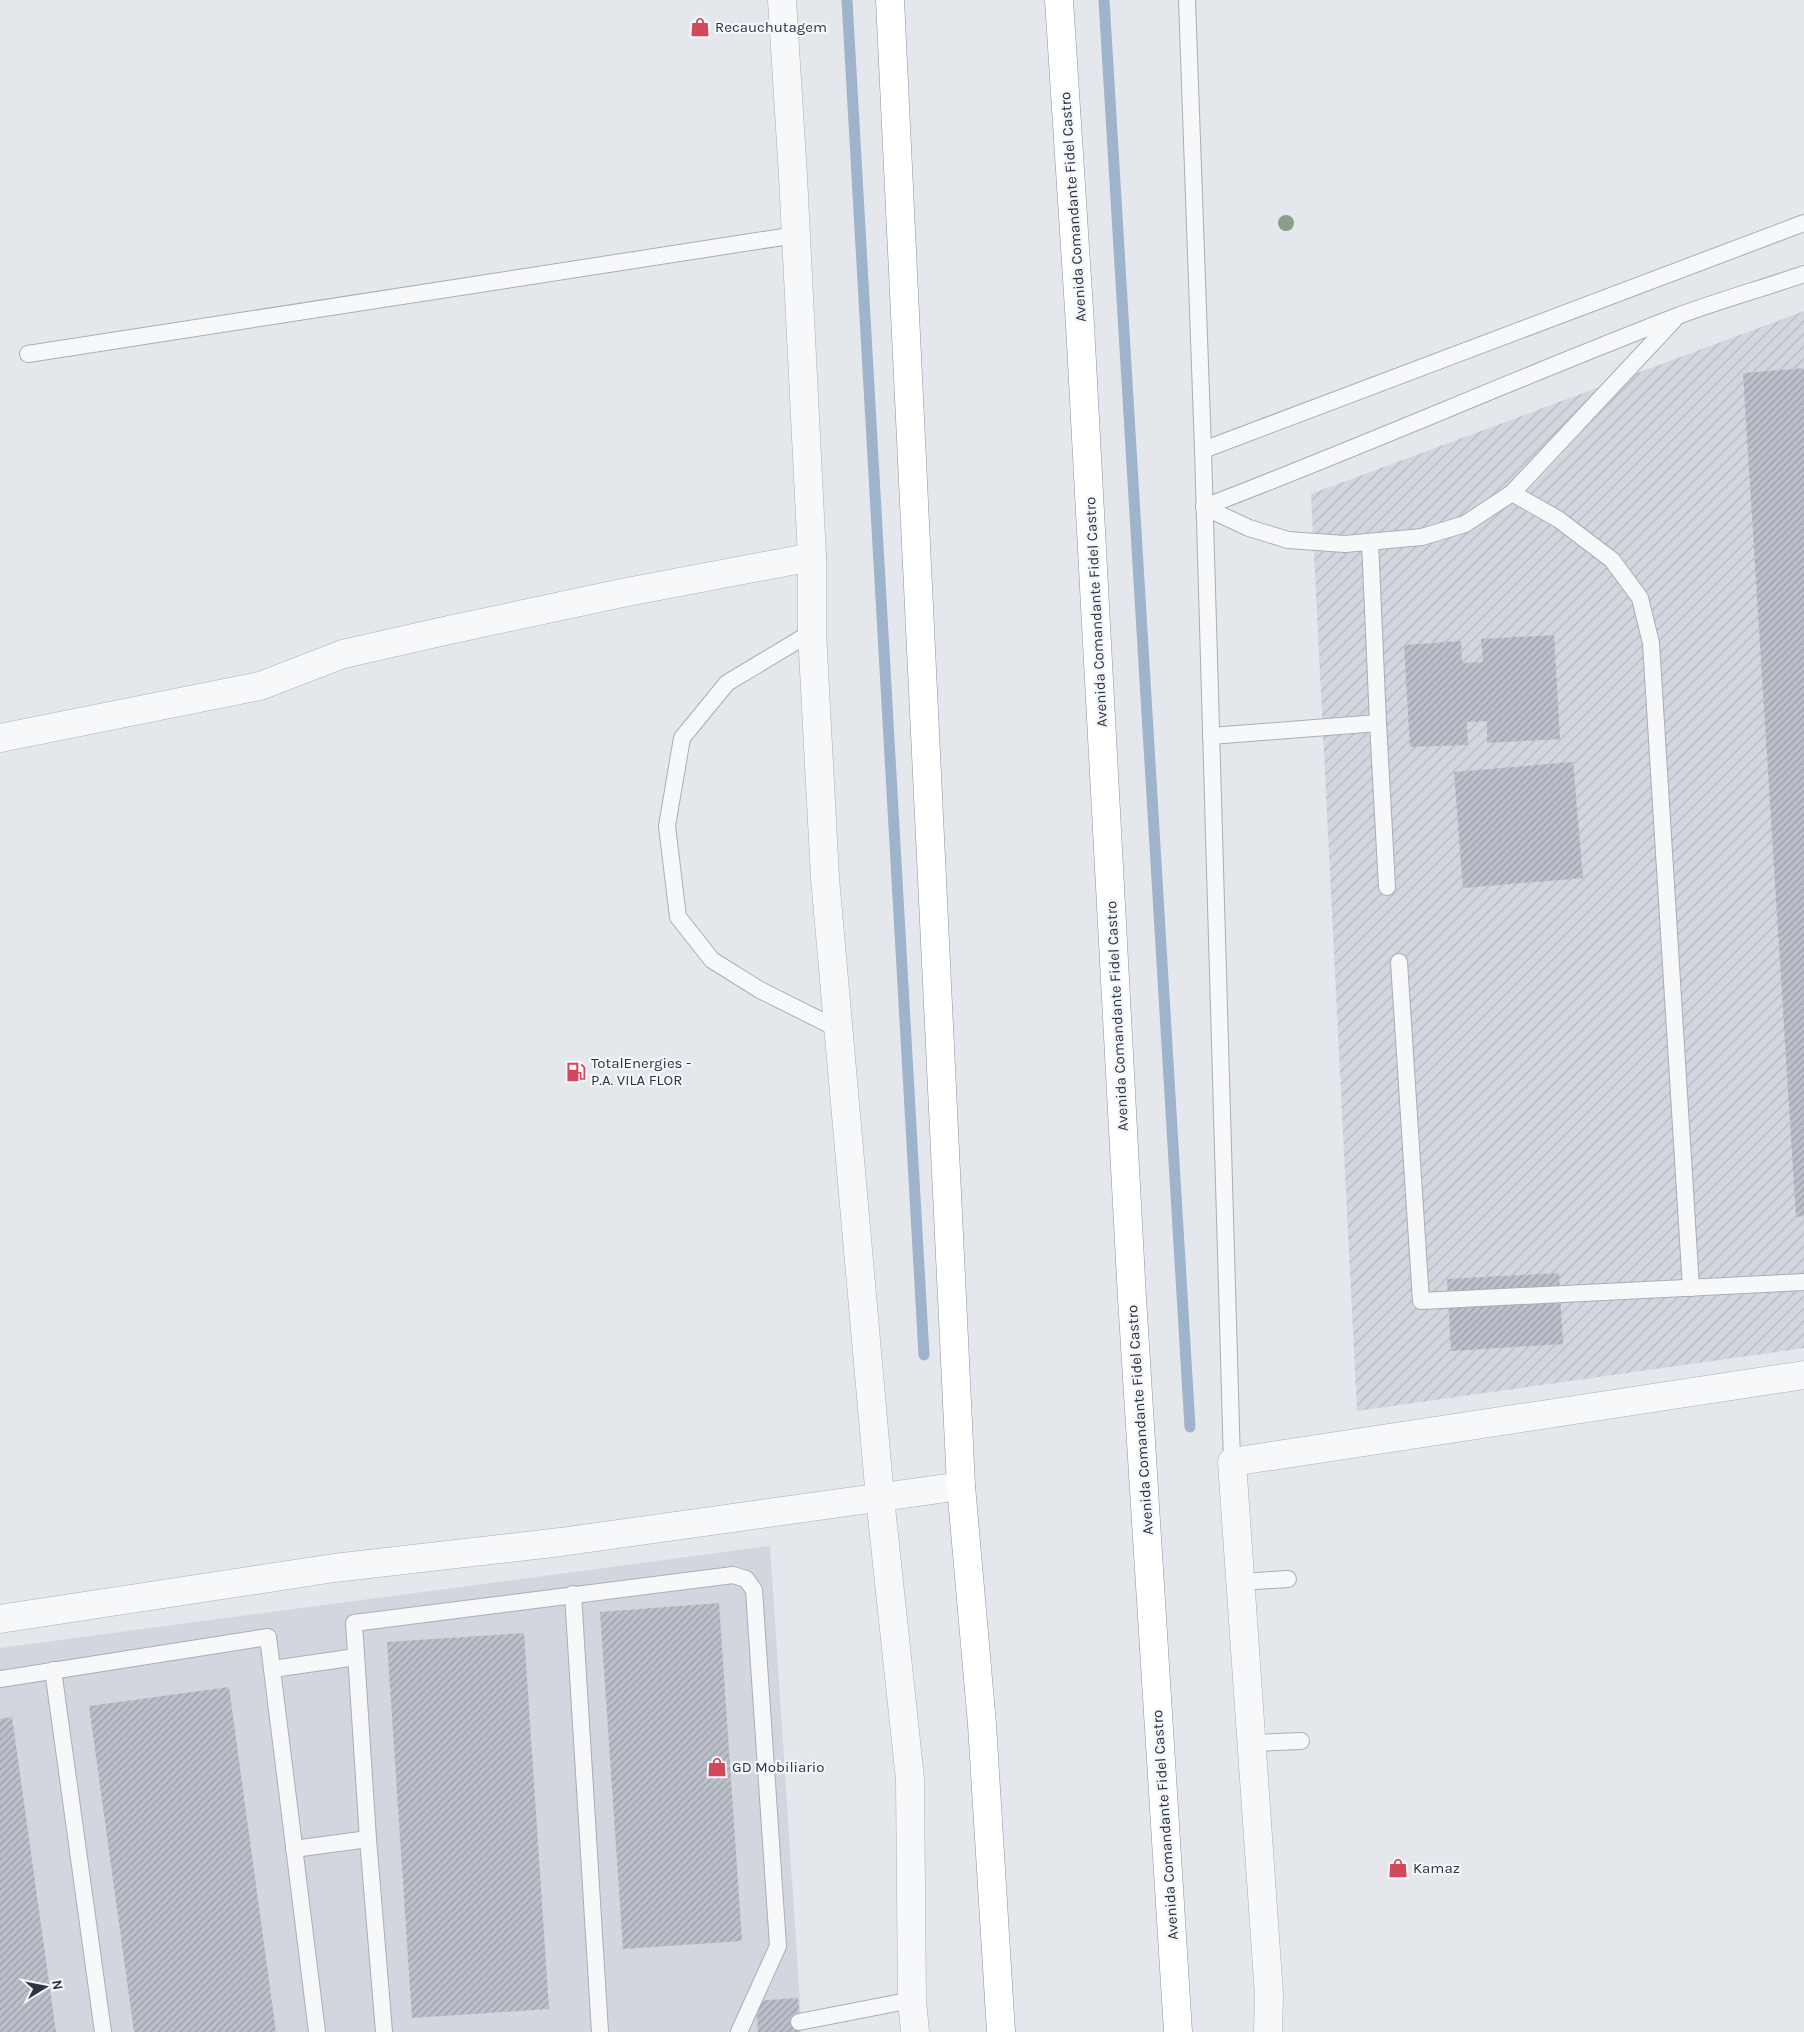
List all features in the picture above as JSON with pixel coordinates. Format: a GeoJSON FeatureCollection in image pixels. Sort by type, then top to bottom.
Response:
{"type":"FeatureCollection","features":[{"type":"Feature","properties":{"kind":"highway"},"geometry":{"type":"LineString","coordinates":[[890,0],[961,1486],[982,1724],[1001,2032]]}},
{"type":"Feature","properties":{"kind":"highway","name":"Avenida Comandante Fidel Castro"},"geometry":{"type":"LineString","coordinates":[[1059,0],[1080,325],[1132,1298],[1178,2032]]}},
{"type":"Feature","properties":{"kind":"street"},"geometry":{"type":"LineString","coordinates":[[782,0],[812,557],[812,632],[825,878],[880,1498],[910,1779],[912,2000],[915,2032]]}},
{"type":"Feature","properties":{"kind":"street"},"geometry":{"type":"LineString","coordinates":[[0,738],[260,686],[343,654],[439,632],[622,593],[812,557]]}},
{"type":"Feature","properties":{"kind":"street"},"geometry":{"type":"LineString","coordinates":[[1268,2032],[1269,1995],[1232,1462],[1804,1375]]}},
{"type":"Feature","properties":{"kind":"street"},"geometry":{"type":"LineString","coordinates":[[0,1619],[334,1568],[561,1542],[961,1486]]}},
{"type":"Feature","properties":{"kind":"lane"},"geometry":{"type":"LineString","coordinates":[[1187,0],[1203,450],[1232,1462]]}},
{"type":"Feature","properties":{"kind":"lane"},"geometry":{"type":"LineString","coordinates":[[1203,450],[1804,223]]}},
{"type":"Feature","properties":{"kind":"lane"},"geometry":{"type":"LineString","coordinates":[[28,354],[796,235]]}},
{"type":"Feature","properties":{"kind":"lane"},"geometry":{"type":"LineString","coordinates":[[1204,507],[1319,463],[1469,400],[1677,317],[1804,274]]}},
{"type":"Feature","properties":{"kind":"lane"},"geometry":{"type":"LineString","coordinates":[[1204,507],[1249,528],[1288,540],[1345,544],[1422,537],[1465,524],[1512,493],[1677,317]]}},
{"type":"Feature","properties":{"kind":"lane"},"geometry":{"type":"LineString","coordinates":[[1512,493],[1558,519],[1612,560],[1640,598],[1651,644],[1691,1288]]}},
{"type":"Feature","properties":{"kind":"lane"},"geometry":{"type":"LineString","coordinates":[[1370,542],[1387,887]]}},
{"type":"Feature","properties":{"kind":"lane"},"geometry":{"type":"LineString","coordinates":[[812,632],[727,684],[682,738],[668,826],[678,917],[712,960],[760,990],[838,1029]]}},
{"type":"Feature","properties":{"kind":"lane"},"geometry":{"type":"LineString","coordinates":[[1211,736],[1378,723]]}},
{"type":"Feature","properties":{"kind":"lane"},"geometry":{"type":"LineString","coordinates":[[1399,962],[1421,1301],[1804,1282]]}},
{"type":"Feature","properties":{"kind":"lane"},"geometry":{"type":"LineString","coordinates":[[384,2032],[368,1839],[354,1623],[733,1575],[746,1579],[754,1590],[778,1946],[739,2032]]}},
{"type":"Feature","properties":{"kind":"lane"},"geometry":{"type":"LineString","coordinates":[[1240,1582],[1288,1579]]}},
{"type":"Feature","properties":{"kind":"lane"},"geometry":{"type":"LineString","coordinates":[[573,1594],[600,2032]]}},
{"type":"Feature","properties":{"kind":"lane"},"geometry":{"type":"LineString","coordinates":[[0,1678],[268,1637],[317,2032]]}},
{"type":"Feature","properties":{"kind":"lane"},"geometry":{"type":"LineString","coordinates":[[272,1669],[356,1656]]}},
{"type":"Feature","properties":{"kind":"lane"},"geometry":{"type":"LineString","coordinates":[[53,1670],[103,2032]]}},
{"type":"Feature","properties":{"kind":"lane"},"geometry":{"type":"LineString","coordinates":[[1252,1743],[1301,1741]]}},
{"type":"Feature","properties":{"kind":"lane"},"geometry":{"type":"LineString","coordinates":[[294,1850],[368,1839]]}},
{"type":"Feature","properties":{"kind":"lane"},"geometry":{"type":"LineString","coordinates":[[799,2022],[912,2000]]}},
{"type":"Feature","properties":{"kind":"shaded area"},"geometry":{"type":"Polygon","coordinates":[[[1804,311],[1804,1348],[1357,1411],[1311,494],[1804,311]]]}},
{"type":"Feature","properties":{"kind":"shaded area"},"geometry":{"type":"Polygon","coordinates":[[[770,1546],[802,2032],[0,2032],[0,1648],[770,1546]]]}},
{"type":"Feature","properties":{"kind":"building"},"geometry":{"type":"Polygon","coordinates":[[[1804,368],[1804,1216],[1796,1217],[1743,373],[1804,368]]]}},
{"type":"Feature","properties":{"kind":"building"},"geometry":{"type":"Polygon","coordinates":[[[1554,635],[1560,739],[1487,743],[1487,721],[1467,722],[1468,745],[1410,747],[1404,645],[1461,641],[1462,663],[1483,662],[1481,639],[1554,635]]]}},
{"type":"Feature","properties":{"kind":"building"},"geometry":{"type":"Polygon","coordinates":[[[1573,762],[1583,878],[1463,888],[1454,772],[1573,762]]]}},
{"type":"Feature","properties":{"kind":"building"},"geometry":{"type":"Polygon","coordinates":[[[1559,1273],[1563,1344],[1451,1351],[1447,1279],[1559,1273]]]}},
{"type":"Feature","properties":{"kind":"building"},"geometry":{"type":"Polygon","coordinates":[[[719,1603],[742,1941],[623,1949],[600,1612],[719,1603]]]}},
{"type":"Feature","properties":{"kind":"building"},"geometry":{"type":"Polygon","coordinates":[[[524,1633],[549,2009],[412,2018],[387,1642],[524,1633]]]}},
{"type":"Feature","properties":{"kind":"building"},"geometry":{"type":"Polygon","coordinates":[[[229,1687],[276,2032],[134,2032],[89,1706],[229,1687]]]}},
{"type":"Feature","properties":{"kind":"building"},"geometry":{"type":"Polygon","coordinates":[[[12,1717],[56,2032],[0,2032],[0,1719],[12,1717]]]}},
{"type":"Feature","properties":{"kind":"building"},"geometry":{"type":"Polygon","coordinates":[[[798,1998],[800,2032],[758,2032],[756,2001],[798,1998]]]}},
{"type":"Feature","properties":{"kind":"waterway"},"geometry":{"type":"LineString","coordinates":[[847,0],[924,1355]]}},
{"type":"Feature","properties":{"kind":"waterway"},"geometry":{"type":"LineString","coordinates":[[1104,0],[1190,1427]]}},
{"type":"Feature","properties":{"kind":"place","name":"Recauchutagem"},"geometry":{"type":"Point","coordinates":[700,27]}},
{"type":"Feature","properties":{"kind":"place","name":"TotalEnergies - P.A. VILA FLOR"},"geometry":{"type":"Point","coordinates":[576,1072]}},
{"type":"Feature","properties":{"kind":"place","name":"GD Mobiliario"},"geometry":{"type":"Point","coordinates":[717,1767]}},
{"type":"Feature","properties":{"kind":"place","name":"Kamaz"},"geometry":{"type":"Point","coordinates":[1398,1868]}}]}
